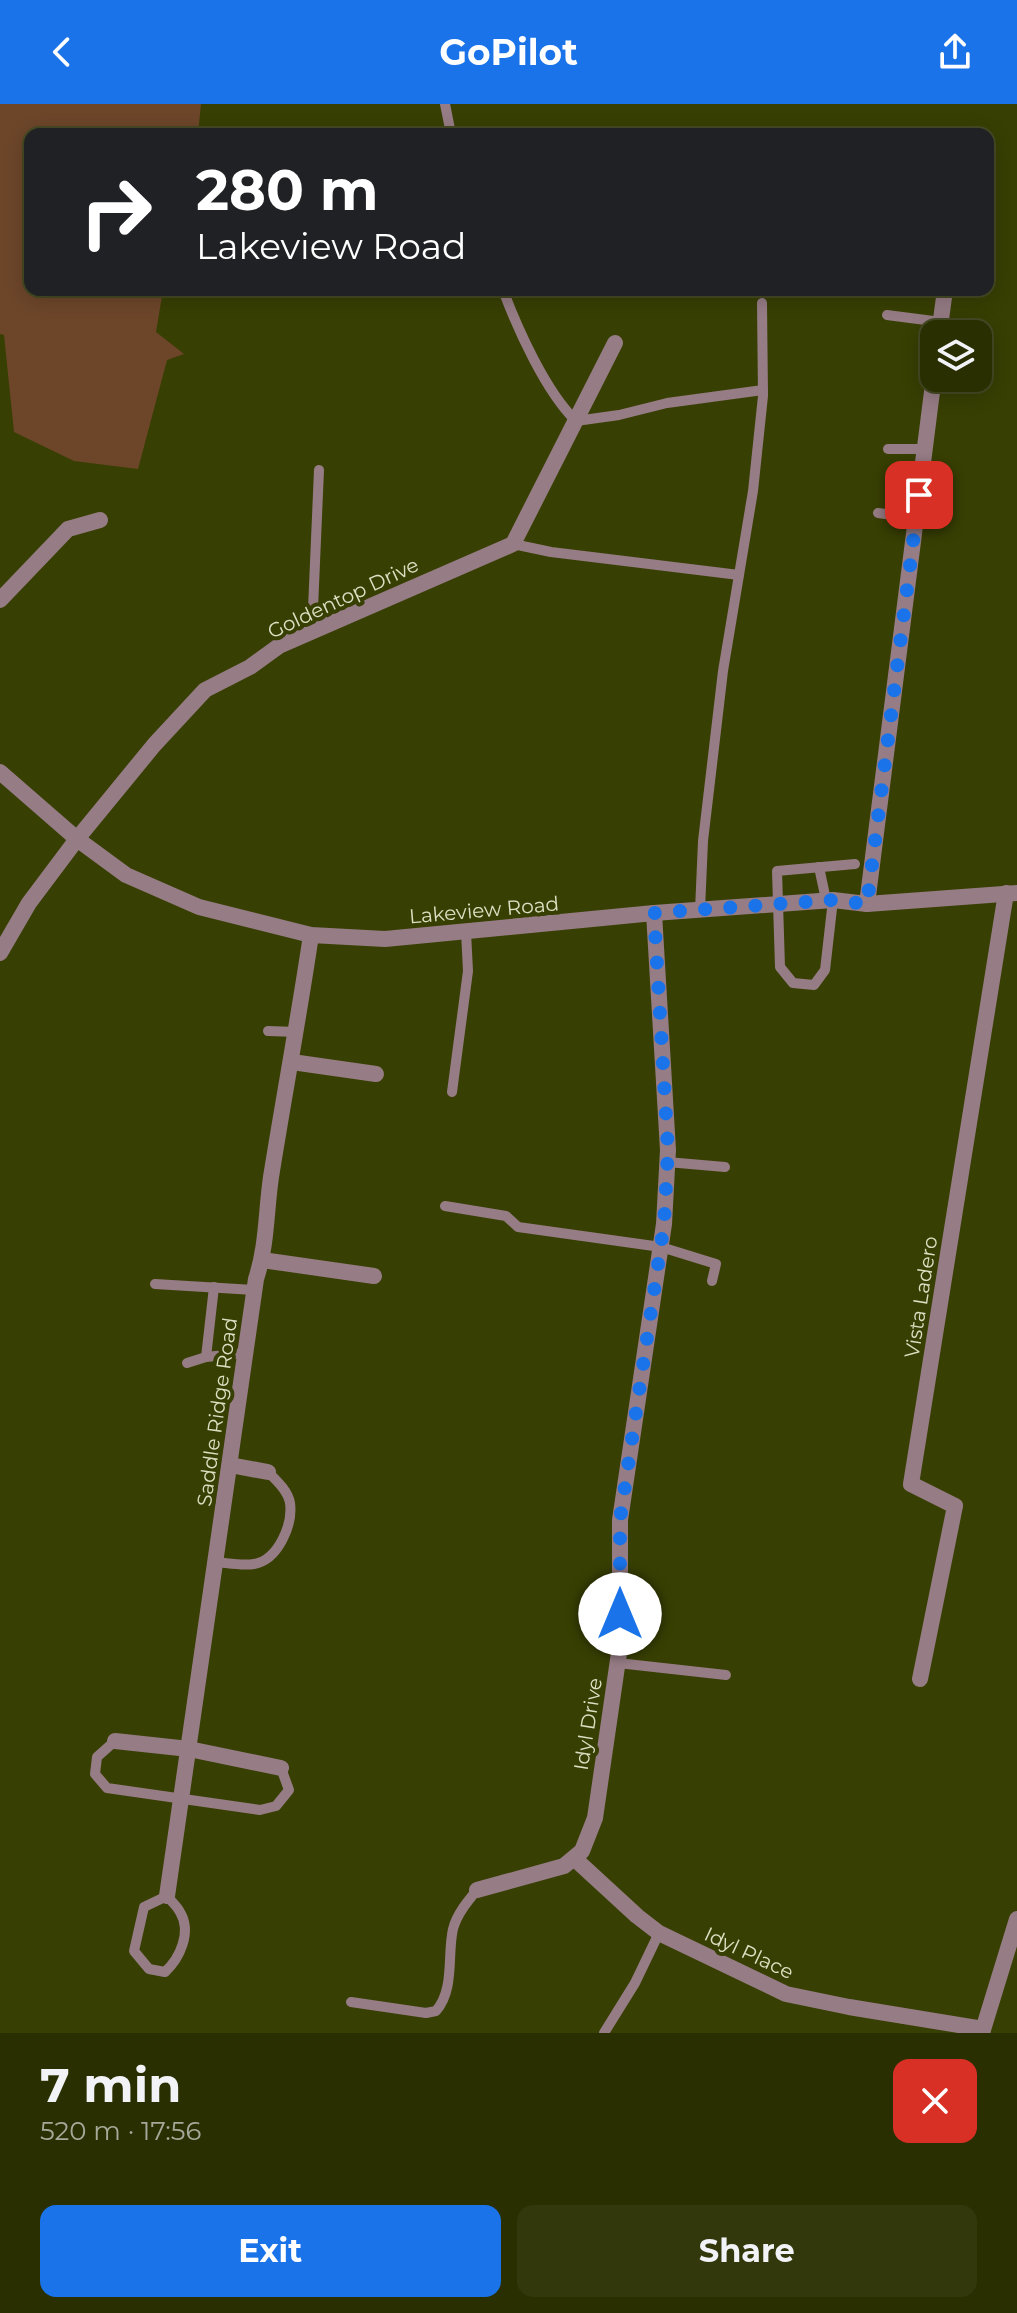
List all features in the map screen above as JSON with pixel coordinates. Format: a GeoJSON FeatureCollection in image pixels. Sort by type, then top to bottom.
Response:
{"type":"FeatureCollection","features":[{"type":"Feature","properties":{"kind":"street"},"geometry":{"type":"LineString","coordinates":[[941,320],[944,296]]}},
{"type":"Feature","properties":{"kind":"street"},"geometry":{"type":"LineString","coordinates":[[513,544],[615,343]]}},
{"type":"Feature","properties":{"kind":"street"},"geometry":{"type":"LineString","coordinates":[[867,904],[932,392]]}},
{"type":"Feature","properties":{"kind":"street"},"geometry":{"type":"LineString","coordinates":[[0,600],[68,529],[100,520]]}},
{"type":"Feature","properties":{"kind":"street","name":"Goldentop Drive"},"geometry":{"type":"LineString","coordinates":[[0,953],[29,903],[77,839],[154,745],[205,690],[250,667],[279,646],[513,544]]}},
{"type":"Feature","properties":{"kind":"street","name":"Lakeview Road"},"geometry":{"type":"LineString","coordinates":[[0,772],[77,839],[126,875],[199,907],[311,935],[385,939],[829,900],[867,904],[1012,893]]}},
{"type":"Feature","properties":{"kind":"street","name":"Vista Ladero"},"geometry":{"type":"LineString","coordinates":[[920,1679],[955,1506],[911,1484],[1012,893]]}},
{"type":"Feature","properties":{"kind":"street","name":"Idyl Drive"},"geometry":{"type":"LineString","coordinates":[[575,1859],[587,1841],[595,1818],[618,1663],[620,1520],[661,1247],[667,1162],[654,913]]}},
{"type":"Feature","properties":{"kind":"street","name":"Saddle Ridge Road"},"geometry":{"type":"LineString","coordinates":[[167,1896],[254,1290],[262,1260],[271,1179],[311,935]]}},
{"type":"Feature","properties":{"kind":"street"},"geometry":{"type":"LineString","coordinates":[[292,1062],[376,1074]]}},
{"type":"Feature","properties":{"kind":"street"},"geometry":{"type":"LineString","coordinates":[[262,1260],[374,1276]]}},
{"type":"Feature","properties":{"kind":"street"},"geometry":{"type":"LineString","coordinates":[[230,1465],[268,1472]]}},
{"type":"Feature","properties":{"kind":"street"},"geometry":{"type":"LineString","coordinates":[[115,1741],[189,1749],[281,1768]]}},
{"type":"Feature","properties":{"kind":"street"},"geometry":{"type":"LineString","coordinates":[[477,1890],[552,1871],[575,1859]]}},
{"type":"Feature","properties":{"kind":"street","name":"Idyl Place"},"geometry":{"type":"LineString","coordinates":[[575,1859],[659,1933],[786,1994],[982,2031]]}},
{"type":"Feature","properties":{"kind":"street"},"geometry":{"type":"LineString","coordinates":[[982,2031],[1017,1919]]}},
{"type":"Feature","properties":{"kind":"lane"},"geometry":{"type":"LineString","coordinates":[[445,104],[450,128]]}},
{"type":"Feature","properties":{"kind":"lane"},"geometry":{"type":"LineString","coordinates":[[506,296],[547,381],[563,408],[576,421],[619,415],[667,403],[763,390]]}},
{"type":"Feature","properties":{"kind":"lane"},"geometry":{"type":"LineString","coordinates":[[700,910],[703,841],[723,671],[753,491],[763,390],[762,303]]}},
{"type":"Feature","properties":{"kind":"lane"},"geometry":{"type":"LineString","coordinates":[[887,315],[920,323]]}},
{"type":"Feature","properties":{"kind":"lane"},"geometry":{"type":"LineString","coordinates":[[888,449],[925,449]]}},
{"type":"Feature","properties":{"kind":"lane"},"geometry":{"type":"LineString","coordinates":[[312,632],[319,470]]}},
{"type":"Feature","properties":{"kind":"lane"},"geometry":{"type":"LineString","coordinates":[[878,513],[916,518]]}},
{"type":"Feature","properties":{"kind":"lane"},"geometry":{"type":"LineString","coordinates":[[513,544],[551,552],[739,575]]}},
{"type":"Feature","properties":{"kind":"lane"},"geometry":{"type":"LineString","coordinates":[[819,867],[829,900],[825,970],[814,985],[793,983],[780,967],[777,871],[819,867],[855,864]]}},
{"type":"Feature","properties":{"kind":"lane"},"geometry":{"type":"LineString","coordinates":[[452,1092],[468,971],[466,932]]}},
{"type":"Feature","properties":{"kind":"lane"},"geometry":{"type":"LineString","coordinates":[[268,1031],[297,1032]]}},
{"type":"Feature","properties":{"kind":"lane"},"geometry":{"type":"LineString","coordinates":[[667,1162],[725,1167]]}},
{"type":"Feature","properties":{"kind":"lane"},"geometry":{"type":"LineString","coordinates":[[445,1206],[506,1216],[518,1227],[661,1247],[716,1264],[712,1281]]}},
{"type":"Feature","properties":{"kind":"lane"},"geometry":{"type":"LineString","coordinates":[[155,1284],[254,1290]]}},
{"type":"Feature","properties":{"kind":"lane"},"geometry":{"type":"LineString","coordinates":[[206,1357],[214,1287]]}},
{"type":"Feature","properties":{"kind":"lane"},"geometry":{"type":"LineString","coordinates":[[187,1363],[206,1357],[245,1353]]}},
{"type":"Feature","properties":{"kind":"lane"},"geometry":{"type":"LineString","coordinates":[[216,1562],[256,1564],[274,1553],[288,1528],[290,1502],[280,1484],[268,1472]]}},
{"type":"Feature","properties":{"kind":"lane"},"geometry":{"type":"LineString","coordinates":[[618,1663],[726,1675]]}},
{"type":"Feature","properties":{"kind":"lane"},"geometry":{"type":"LineString","coordinates":[[115,1741],[97,1757],[95,1774],[107,1788],[260,1810],[276,1806],[289,1790],[281,1768]]}},
{"type":"Feature","properties":{"kind":"lane"},"geometry":{"type":"LineString","coordinates":[[351,2002],[426,2013],[436,2011],[446,1993],[453,1928],[459,1914],[477,1890]]}},
{"type":"Feature","properties":{"kind":"lane"},"geometry":{"type":"LineString","coordinates":[[167,1896],[182,1914],[184,1940],[178,1961],[165,1972],[149,1969],[134,1951],[144,1907],[167,1896]]}},
{"type":"Feature","properties":{"kind":"lane"},"geometry":{"type":"LineString","coordinates":[[604,2033],[635,1983],[659,1933]]}},
{"type":"Feature","properties":{"kind":"shaded area"},"geometry":{"type":"Polygon","coordinates":[[[0,104],[201,104],[199,128],[24,128],[24,296],[162,296],[156,332],[184,354],[167,360],[138,469],[74,461],[14,432],[4,335],[0,334],[0,104]]]}},
{"type":"Feature","properties":{"kind":"route"},"geometry":{"type":"LineString","coordinates":[[620,1614],[620,1520],[664,1224],[668,1150],[654,913],[833,900],[867,904],[919,495]]}}]}
